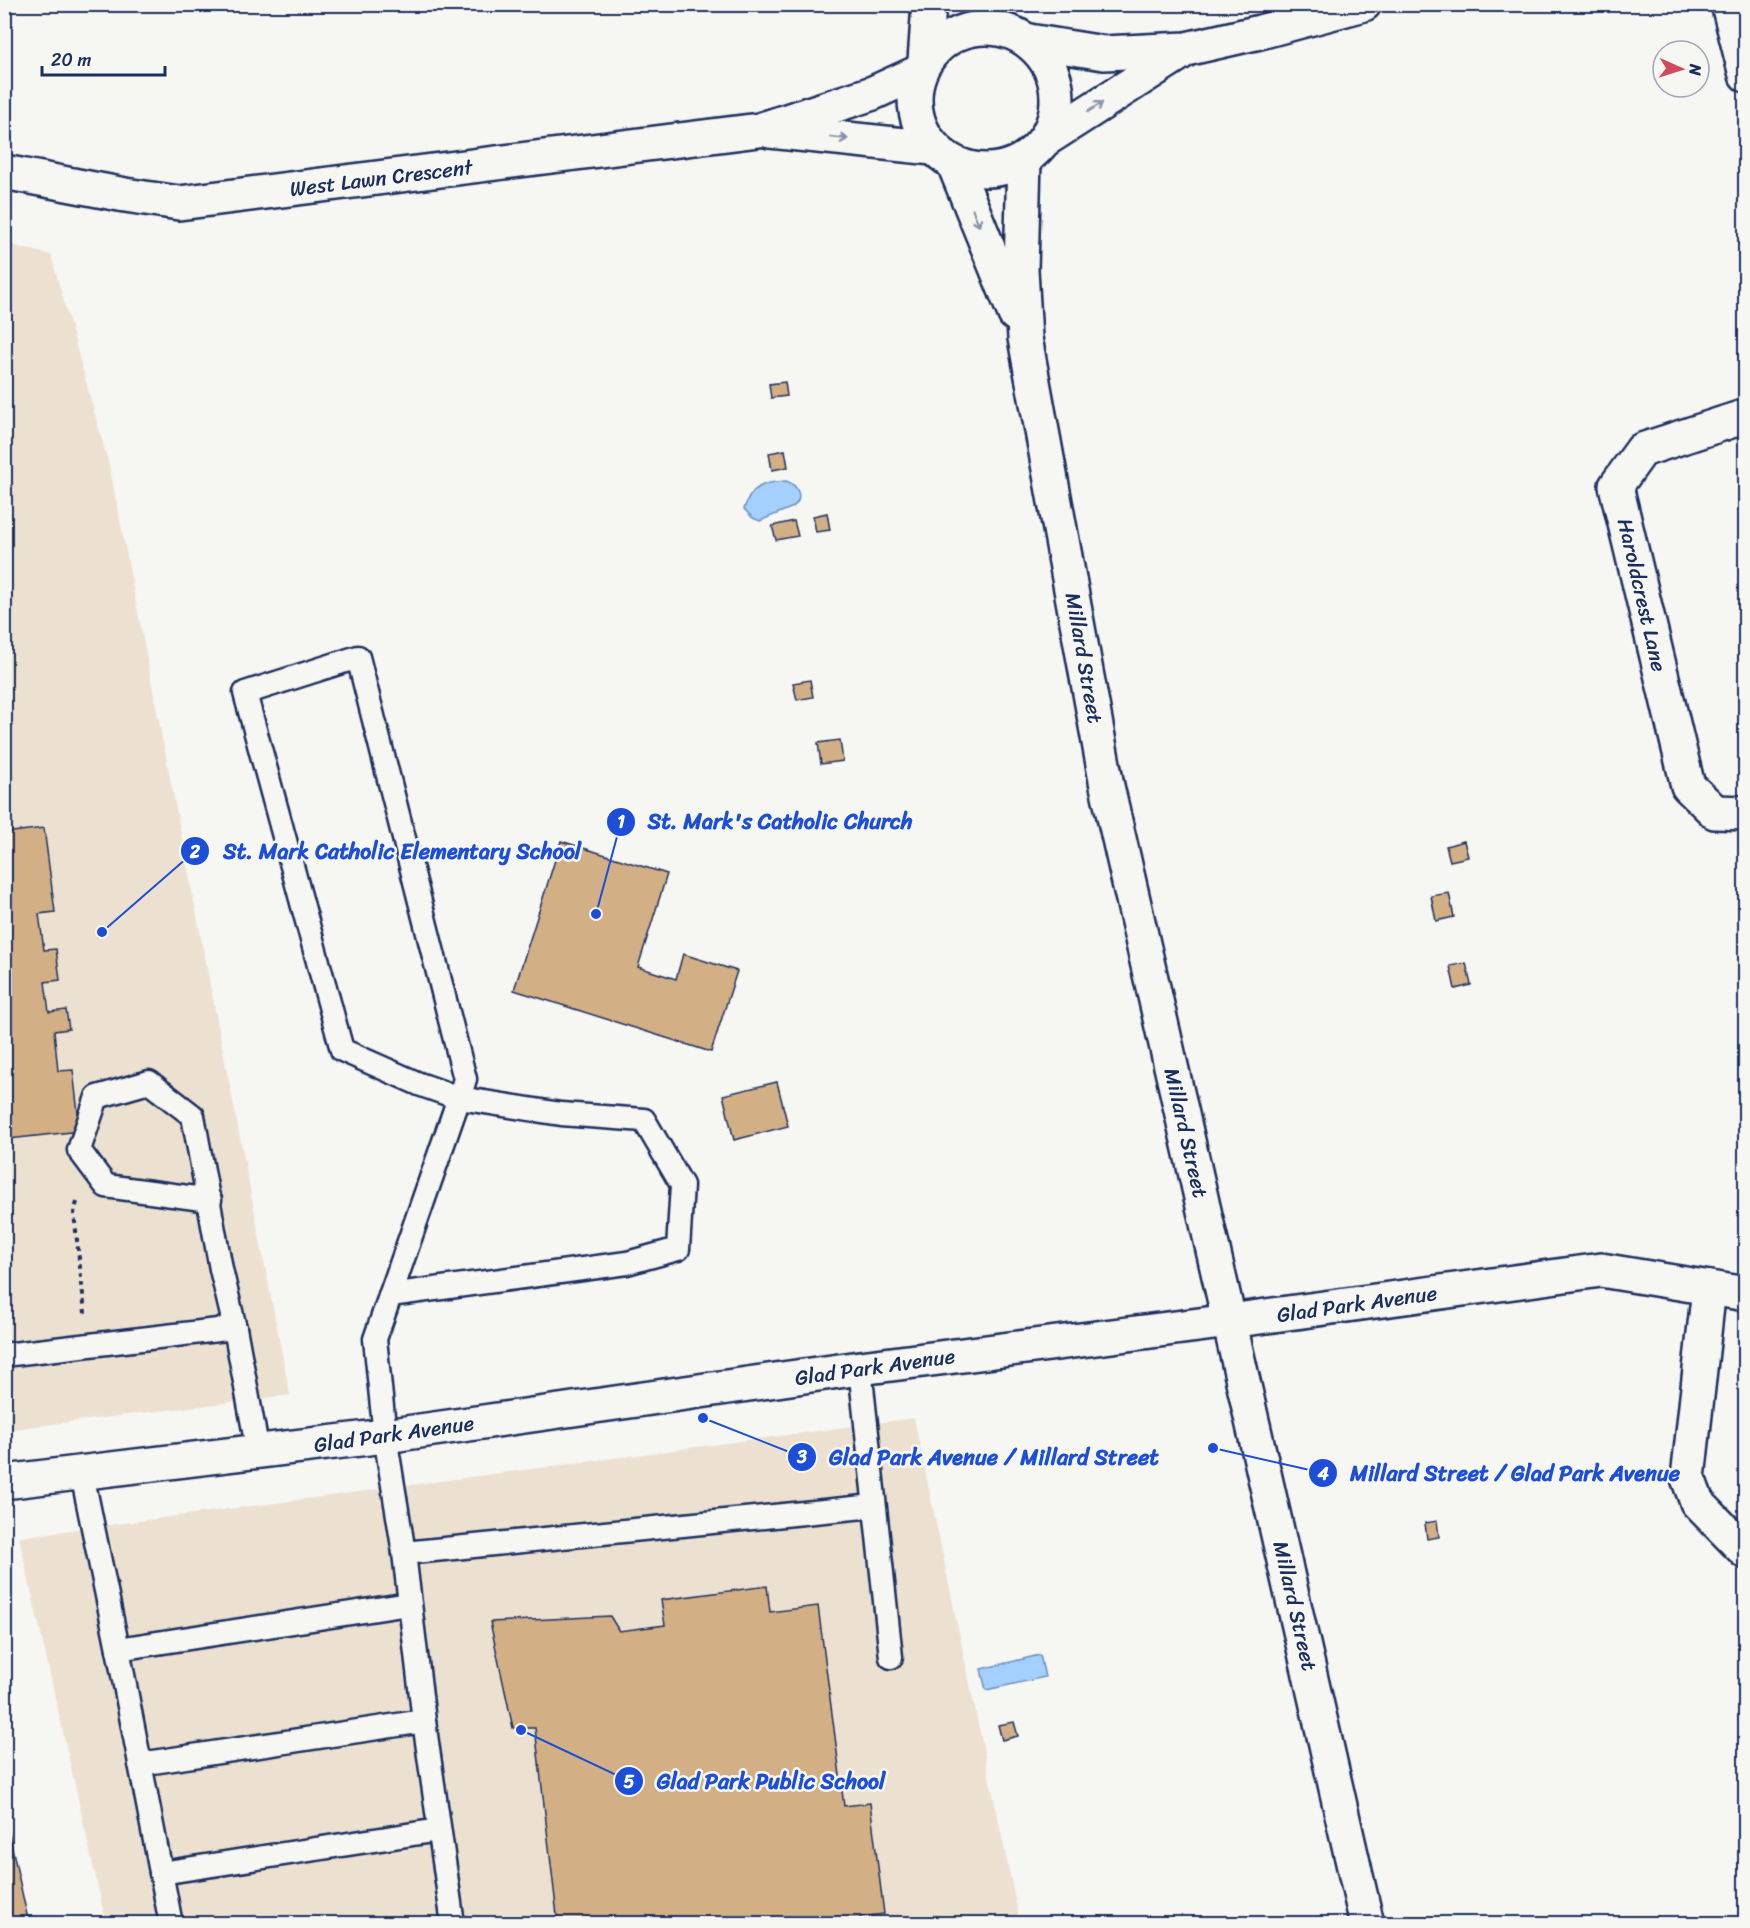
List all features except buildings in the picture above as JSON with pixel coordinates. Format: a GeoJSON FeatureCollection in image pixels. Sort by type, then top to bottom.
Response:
{"type":"FeatureCollection","features":[{"type":"Feature","properties":{"kind":"street"},"geometry":{"type":"LineString","coordinates":[[929,4],[922,67],[915,92],[915,112],[922,131],[944,156],[978,170],[1002,169],[1186,49]]}},
{"type":"Feature","properties":{"kind":"street"},"geometry":{"type":"LineString","coordinates":[[922,67],[939,44],[958,33],[980,27],[1007,25],[1104,53],[1186,49],[1364,4]]}},
{"type":"Feature","properties":{"kind":"street"},"geometry":{"type":"LineString","coordinates":[[1728,4],[1746,75]]}},
{"type":"Feature","properties":{"kind":"street"},"geometry":{"type":"LineString","coordinates":[[1007,25],[1044,57],[1054,76],[1058,97],[1055,119],[1035,149]]}},
{"type":"Feature","properties":{"kind":"street","name":"West Lawn Crescent"},"geometry":{"type":"LineString","coordinates":[[4,172],[179,203],[759,130],[873,93],[922,67]]}},
{"type":"Feature","properties":{"kind":"street","name":"West Lawn Crescent"},"geometry":{"type":"LineString","coordinates":[[759,130],[944,156]]}},
{"type":"Feature","properties":{"kind":"street","name":"Millard Street"},"geometry":{"type":"LineString","coordinates":[[1035,149],[1021,270],[1024,338],[1107,786],[1367,1923]]}},
{"type":"Feature","properties":{"kind":"street","name":"Millard Street"},"geometry":{"type":"LineString","coordinates":[[944,156],[1024,338]]}},
{"type":"Feature","properties":{"kind":"street","name":"Haroldcrest Lane"},"geometry":{"type":"LineString","coordinates":[[1746,416],[1642,450],[1617,486],[1688,786],[1715,812],[1746,813]]}},
{"type":"Feature","properties":{"kind":"street","name":"Glad Park Avenue"},"geometry":{"type":"LineString","coordinates":[[4,1482],[385,1436],[860,1368],[1230,1321],[1601,1270],[1746,1294]]}},
{"type":"Feature","properties":{"kind":"street"},"geometry":{"type":"LineString","coordinates":[[1709,1288],[1688,1478],[1697,1502],[1746,1552]]}},
{"type":"Feature","properties":{"kind":"lane"},"geometry":{"type":"LineString","coordinates":[[390,1295],[627,1263],[678,1249],[682,1185],[644,1120],[561,1114],[459,1098],[418,1084],[342,1050],[245,693],[358,657],[465,1079],[459,1098],[390,1295],[375,1339],[385,1436],[404,1553],[424,1721],[453,1923]]}},
{"type":"Feature","properties":{"kind":"lane"},"geometry":{"type":"LineString","coordinates":[[210,1200],[106,1186],[79,1150],[98,1097],[149,1082],[193,1116],[210,1200],[221,1269],[235,1328],[258,1452]]}},
{"type":"Feature","properties":{"kind":"lane"},"geometry":{"type":"LineString","coordinates":[[4,1355],[235,1328]]}},
{"type":"Feature","properties":{"kind":"lane"},"geometry":{"type":"LineString","coordinates":[[860,1368],[891,1657]]}},
{"type":"Feature","properties":{"kind":"lane"},"geometry":{"type":"LineString","coordinates":[[82,1474],[171,1923]]}},
{"type":"Feature","properties":{"kind":"lane"},"geometry":{"type":"LineString","coordinates":[[404,1553],[874,1506]]}},
{"type":"Feature","properties":{"kind":"lane"},"geometry":{"type":"LineString","coordinates":[[118,1649],[409,1604]]}},
{"type":"Feature","properties":{"kind":"lane"},"geometry":{"type":"LineString","coordinates":[[140,1764],[424,1721]]}},
{"type":"Feature","properties":{"kind":"lane"},"geometry":{"type":"LineString","coordinates":[[161,1873],[439,1830]]}},
{"type":"Feature","properties":{"kind":"path"},"geometry":{"type":"LineString","coordinates":[[87,1160],[74,1213],[88,1345]]}},
{"type":"Feature","properties":{"kind":"shaded area"},"geometry":{"type":"Polygon","coordinates":[[[4,243],[51,255],[110,469],[290,1395],[5,1430],[4,243]]]}},
{"type":"Feature","properties":{"kind":"shaded area"},"geometry":{"type":"Polygon","coordinates":[[[914,1418],[1020,1923],[106,1923],[19,1537],[914,1418]]]}},
{"type":"Feature","properties":{"kind":"water"},"geometry":{"type":"Polygon","coordinates":[[[786,481],[794,485],[798,492],[798,500],[793,507],[760,521],[744,509],[750,495],[759,487],[786,481]]]}},
{"type":"Feature","properties":{"kind":"water"},"geometry":{"type":"Polygon","coordinates":[[[1040,1655],[1045,1677],[986,1690],[981,1669],[1040,1655]]]}},
{"type":"Feature","properties":{"kind":"place","name":"St. Mark's Catholic Church"},"geometry":{"type":"Point","coordinates":[596,914]}},
{"type":"Feature","properties":{"kind":"place","name":"St. Mark Catholic Elementary School"},"geometry":{"type":"Point","coordinates":[102,932]}},
{"type":"Feature","properties":{"kind":"place","name":"Glad Park Avenue / Millard Street"},"geometry":{"type":"Point","coordinates":[703,1418]}},
{"type":"Feature","properties":{"kind":"place","name":"Millard Street / Glad Park Avenue"},"geometry":{"type":"Point","coordinates":[1213,1448]}},
{"type":"Feature","properties":{"kind":"place","name":"Glad Park Public School"},"geometry":{"type":"Point","coordinates":[521,1730]}}]}
